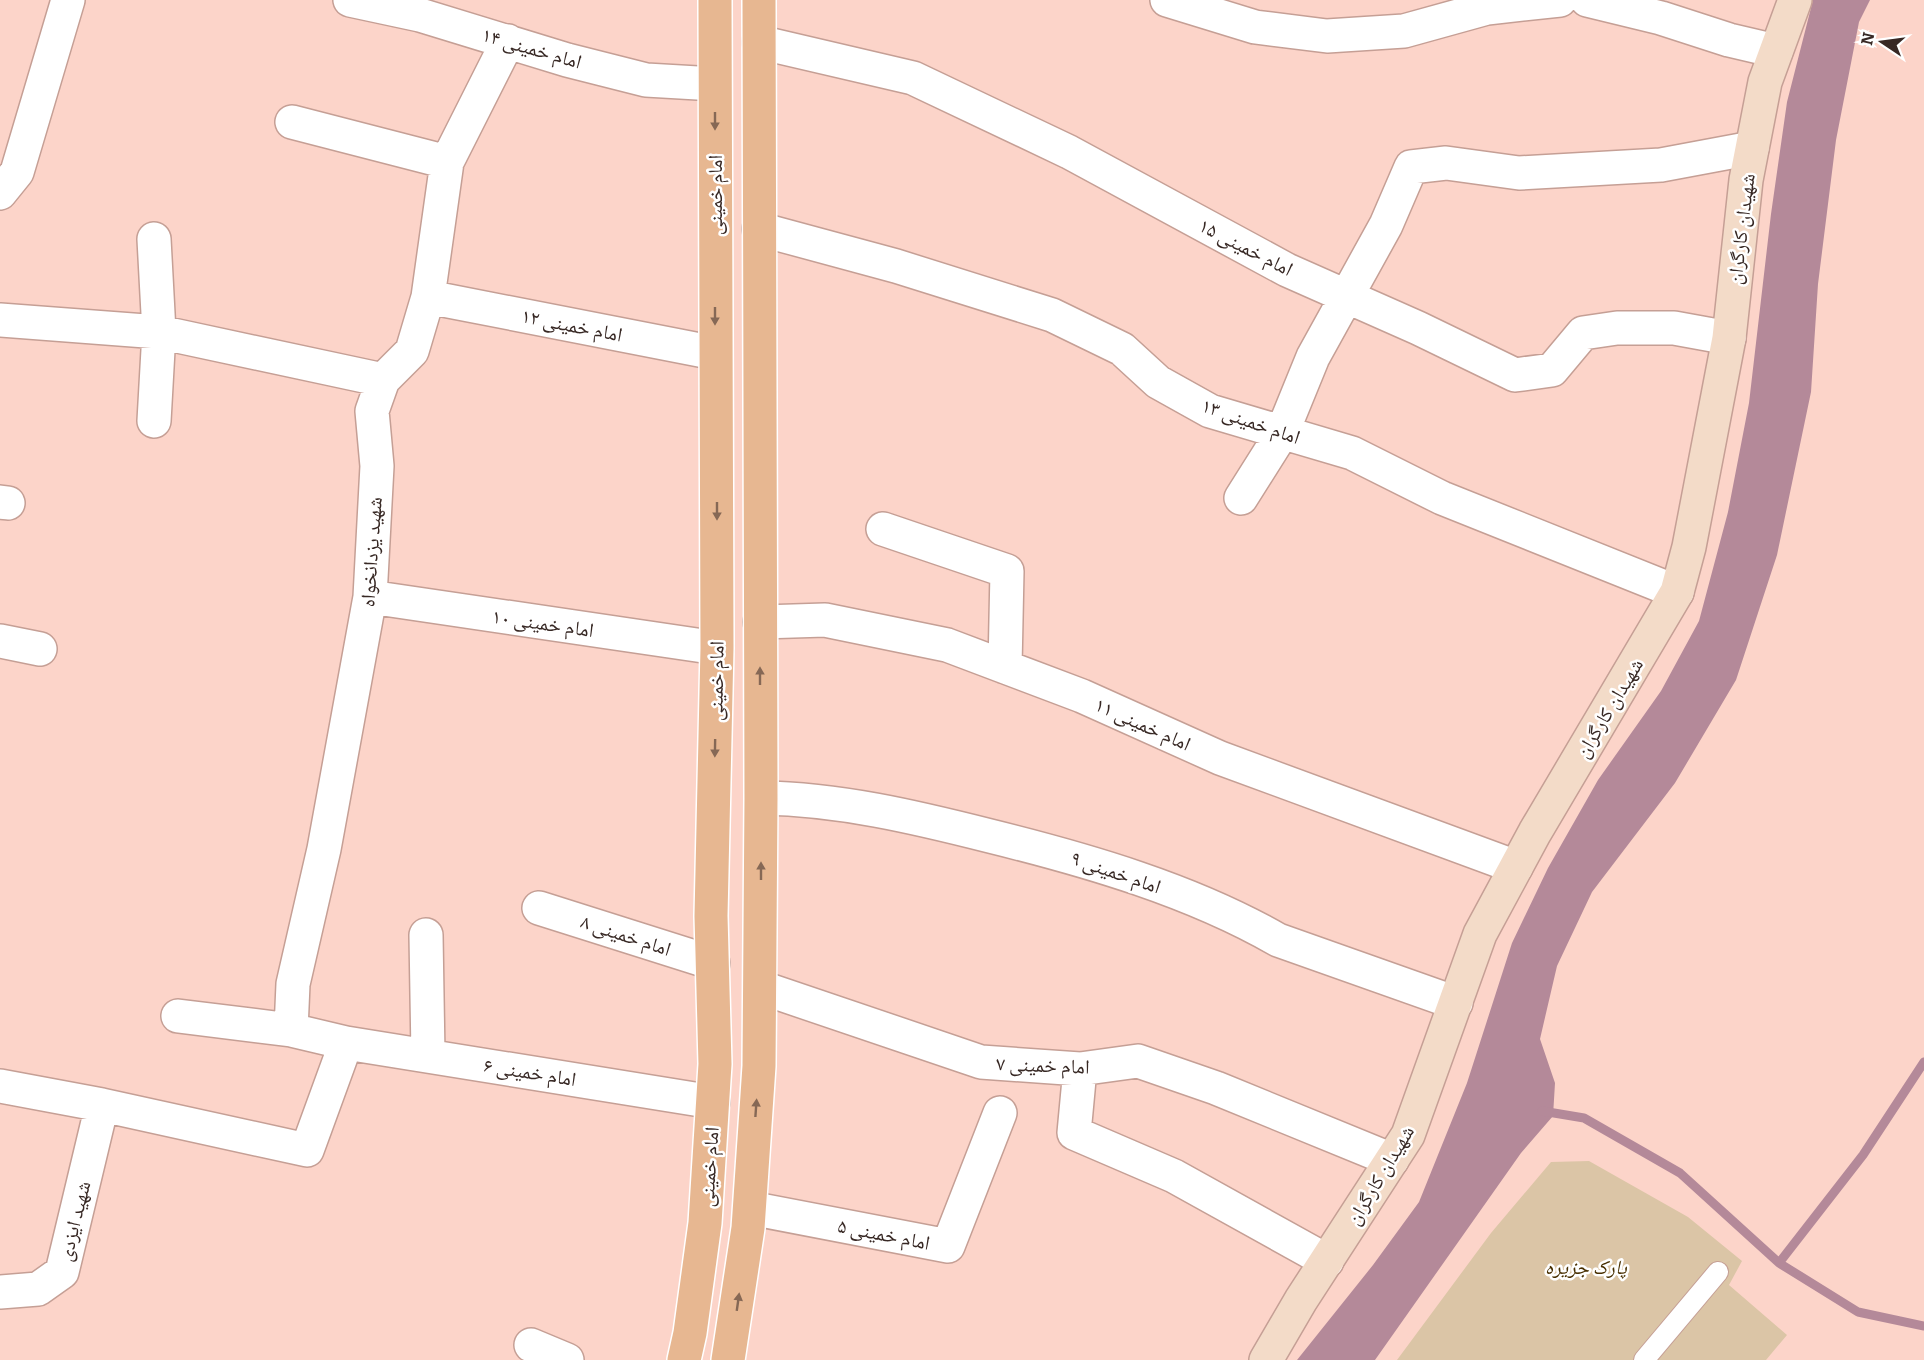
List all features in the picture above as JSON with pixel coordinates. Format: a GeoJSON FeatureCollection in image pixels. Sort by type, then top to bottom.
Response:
{"type":"FeatureCollection","features":[{"type":"Feature","properties":{"kind":"main road","name":"امام خمینی"},"geometry":{"type":"LineString","coordinates":[[684,1360],[690,1333],[705,1223],[716,1064],[711,916],[717,648],[715,0]]}},
{"type":"Feature","properties":{"kind":"main road"},"geometry":{"type":"LineString","coordinates":[[728,1360],[748,1228],[759,1066],[761,798],[759,0]]}},
{"type":"Feature","properties":{"kind":"main road"},"geometry":{"type":"LineString","coordinates":[[711,916],[761,913]]}},
{"type":"Feature","properties":{"kind":"street"},"geometry":{"type":"LineString","coordinates":[[9,182],[68,0]]}},
{"type":"Feature","properties":{"kind":"street","name":"امام خمینی ۱۴"},"geometry":{"type":"LineString","coordinates":[[350,0],[420,15],[567,60],[646,80],[715,84]]}},
{"type":"Feature","properties":{"kind":"street"},"geometry":{"type":"LineString","coordinates":[[1167,0],[1255,27],[1327,36],[1404,31],[1487,8],[1560,0]]}},
{"type":"Feature","properties":{"kind":"street"},"geometry":{"type":"LineString","coordinates":[[1587,0],[1661,18],[1729,40],[1776,51]]}},
{"type":"Feature","properties":{"kind":"street","name":"شهیدان کارگران"},"geometry":{"type":"LineString","coordinates":[[1266,1360],[1301,1300],[1408,1136],[1480,934],[1516,867],[1677,592],[1689,547],[1729,338],[1746,180],[1765,82],[1795,0]]}},
{"type":"Feature","properties":{"kind":"street","name":"شهید یزدانخواه"},"geometry":{"type":"LineString","coordinates":[[291,1030],[293,984],[324,849],[370,597],[377,466],[372,411],[383,380],[412,351],[428,297],[447,162],[508,41]]}},
{"type":"Feature","properties":{"kind":"street","name":"امام خمینی ۱۵"},"geometry":{"type":"LineString","coordinates":[[759,42],[913,78],[1069,152],[1287,270],[1418,328],[1515,375],[1552,369],[1582,333],[1617,328],[1674,328],[1729,338]]}},
{"type":"Feature","properties":{"kind":"street"},"geometry":{"type":"LineString","coordinates":[[292,122],[447,162]]}},
{"type":"Feature","properties":{"kind":"street"},"geometry":{"type":"LineString","coordinates":[[1241,498],[1282,433],[1313,357],[1386,225],[1411,167],[1446,163],[1519,173],[1661,165],[1752,148]]}},
{"type":"Feature","properties":{"kind":"street","name":"امام خمینی ۱۳"},"geometry":{"type":"LineString","coordinates":[[759,229],[896,266],[1052,315],[1122,349],[1158,382],[1210,411],[1352,453],[1442,498],[1677,592]]}},
{"type":"Feature","properties":{"kind":"street"},"geometry":{"type":"LineString","coordinates":[[154,239],[159,332],[154,421]]}},
{"type":"Feature","properties":{"kind":"street","name":"امام خمینی ۱۲"},"geometry":{"type":"LineString","coordinates":[[428,297],[715,353]]}},
{"type":"Feature","properties":{"kind":"street"},"geometry":{"type":"LineString","coordinates":[[0,320],[159,332],[383,380]]}},
{"type":"Feature","properties":{"kind":"street"},"geometry":{"type":"LineString","coordinates":[[883,529],[1007,571],[1005,667]]}},
{"type":"Feature","properties":{"kind":"street","name":"امام خمینی ۱۰"},"geometry":{"type":"LineString","coordinates":[[370,597],[717,648]]}},
{"type":"Feature","properties":{"kind":"street","name":"امام خمینی ۱۱"},"geometry":{"type":"LineString","coordinates":[[760,622],[825,620],[947,645],[1082,696],[1220,758],[1516,867]]}},
{"type":"Feature","properties":{"kind":"street"},"geometry":{"type":"LineString","coordinates":[[0,641],[40,650]]}},
{"type":"Feature","properties":{"kind":"street","name":"امام خمینی ۹"},"geometry":{"type":"LineString","coordinates":[[761,798],[789,798],[854,806],[952,826],[1070,856],[1166,889],[1250,924],[1278,940],[1456,1003]]}},
{"type":"Feature","properties":{"kind":"street","name":"امام خمینی ۸"},"geometry":{"type":"LineString","coordinates":[[539,908],[714,963]]}},
{"type":"Feature","properties":{"kind":"street"},"geometry":{"type":"LineString","coordinates":[[426,935],[428,1055]]}},
{"type":"Feature","properties":{"kind":"street","name":"امام خمینی ۷"},"geometry":{"type":"LineString","coordinates":[[760,987],[981,1062],[1080,1070],[1138,1061],[1216,1088],[1392,1160]]}},
{"type":"Feature","properties":{"kind":"street"},"geometry":{"type":"LineString","coordinates":[[0,1086],[102,1105],[307,1150],[346,1043],[291,1030],[178,1016]]}},
{"type":"Feature","properties":{"kind":"street","name":"امام خمینی ۶"},"geometry":{"type":"LineString","coordinates":[[346,1043],[713,1102]]}},
{"type":"Feature","properties":{"kind":"street"},"geometry":{"type":"LineString","coordinates":[[1080,1070],[1074,1133],[1174,1176],[1327,1261]]}},
{"type":"Feature","properties":{"kind":"street","name":"شهید ایزدی"},"geometry":{"type":"LineString","coordinates":[[0,1292],[38,1289],[62,1272],[102,1105]]}},
{"type":"Feature","properties":{"kind":"street","name":"امام خمینی ۵"},"geometry":{"type":"LineString","coordinates":[[750,1208],[948,1246],[1000,1113]]}},
{"type":"Feature","properties":{"kind":"street"},"geometry":{"type":"LineString","coordinates":[[531,1345],[567,1360]]}},
{"type":"Feature","properties":{"kind":"lane"},"geometry":{"type":"LineString","coordinates":[[1644,1360],[1719,1272]]}},
{"type":"Feature","properties":{"kind":"green space","name":"پارک جزیره"},"geometry":{"type":"Polygon","coordinates":[[[1589,1161],[1688,1217],[1742,1261],[1729,1285],[1787,1335],[1766,1360],[1397,1360],[1491,1233],[1551,1162],[1589,1161]]]}},
{"type":"Feature","properties":{"kind":"shaded area"},"geometry":{"type":"Polygon","coordinates":[[[1813,0],[1870,0],[1859,22],[1836,140],[1818,284],[1811,392],[1777,555],[1736,680],[1675,783],[1592,892],[1557,966],[1540,1039],[1555,1083],[1553,1116],[1521,1153],[1375,1360],[1297,1360],[1373,1265],[1419,1202],[1467,1083],[1512,943],[1548,868],[1598,780],[1661,691],[1699,621],[1728,512],[1749,403],[1771,214],[1787,102],[1813,0]]]}},
{"type":"Feature","properties":{"kind":"waterway"},"geometry":{"type":"LineString","coordinates":[[1779,1263],[1863,1155],[1924,1062]]}},
{"type":"Feature","properties":{"kind":"waterway"},"geometry":{"type":"LineString","coordinates":[[1542,1111],[1584,1118],[1680,1173],[1779,1263],[1858,1312],[1924,1326]]}}]}
